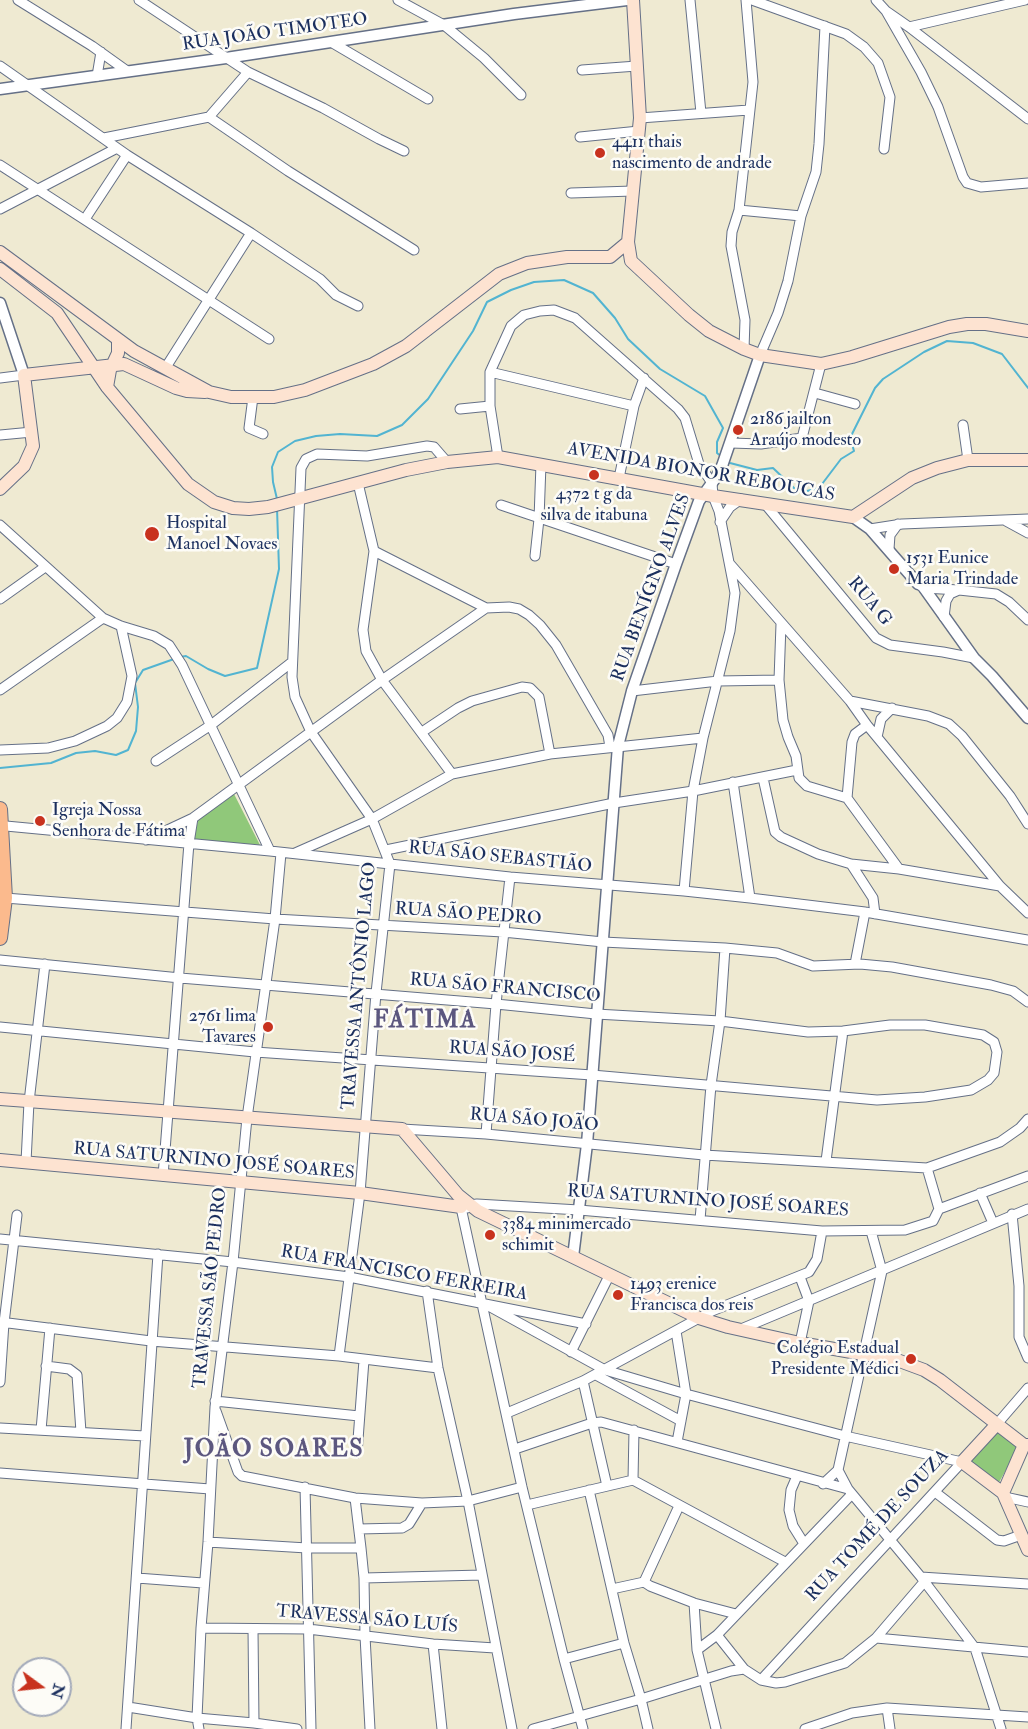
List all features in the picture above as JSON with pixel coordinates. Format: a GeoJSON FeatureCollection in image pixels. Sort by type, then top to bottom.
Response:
{"type":"FeatureCollection","features":[{"type":"Feature","properties":{"kind":"main road"},"geometry":{"type":"LineString","coordinates":[[633,0],[639,124],[630,252],[710,331],[744,350],[760,355],[821,364],[852,357],[930,332],[967,324],[986,324],[1028,331]]}},
{"type":"Feature","properties":{"kind":"main road"},"geometry":{"type":"LineString","coordinates":[[0,252],[134,351],[210,392]]}},
{"type":"Feature","properties":{"kind":"main road"},"geometry":{"type":"LineString","coordinates":[[0,489],[17,474],[33,446],[24,375],[124,364],[187,391],[210,392],[231,397],[253,397],[274,396],[304,390],[374,364],[406,346],[499,274],[513,268],[527,263],[567,257],[610,256],[630,252]]}},
{"type":"Feature","properties":{"kind":"main road"},"geometry":{"type":"LineString","coordinates":[[610,256],[630,252]]}},
{"type":"Feature","properties":{"kind":"main road"},"geometry":{"type":"LineString","coordinates":[[0,269],[57,313],[107,387]]}},
{"type":"Feature","properties":{"kind":"main road"},"geometry":{"type":"LineString","coordinates":[[107,387],[118,353],[118,340]]}},
{"type":"Feature","properties":{"kind":"main road","name":"AVENIDA BIONOR REBOUCAS"},"geometry":{"type":"LineString","coordinates":[[107,387],[188,484],[206,498],[225,506],[249,509],[300,499],[406,470],[447,462],[498,458],[853,518],[912,478],[937,468],[968,460],[1028,460]]}},
{"type":"Feature","properties":{"kind":"main road"},"geometry":{"type":"LineString","coordinates":[[0,938],[5,898],[2,823]]}},
{"type":"Feature","properties":{"kind":"main road","name":"RUA SÃO JOÃO"},"geometry":{"type":"LineString","coordinates":[[0,1099],[402,1129]]}},
{"type":"Feature","properties":{"kind":"main road"},"geometry":{"type":"LineString","coordinates":[[402,1129],[467,1205],[699,1318],[800,1343],[897,1360],[924,1370],[1026,1445],[1004,1495]]}},
{"type":"Feature","properties":{"kind":"main road","name":"RUA SATURNINO JOSÉ SOARES"},"geometry":{"type":"LineString","coordinates":[[0,1160],[467,1205]]}},
{"type":"Feature","properties":{"kind":"main road","name":"RUA TOMÉ DE SOUZA"},"geometry":{"type":"LineString","coordinates":[[962,1462],[997,1424]]}},
{"type":"Feature","properties":{"kind":"main road"},"geometry":{"type":"LineString","coordinates":[[962,1462],[1004,1495],[1028,1550]]}},
{"type":"Feature","properties":{"kind":"street"},"geometry":{"type":"LineString","coordinates":[[18,0],[128,71]]}},
{"type":"Feature","properties":{"kind":"street"},"geometry":{"type":"LineString","coordinates":[[139,0],[248,72],[404,151]]}},
{"type":"Feature","properties":{"kind":"street"},"geometry":{"type":"LineString","coordinates":[[398,0],[444,25],[484,58],[521,96]]}},
{"type":"Feature","properties":{"kind":"street","name":"RUA JOÃO TIMOTEO"},"geometry":{"type":"LineString","coordinates":[[0,89],[627,0]]}},
{"type":"Feature","properties":{"kind":"street"},"geometry":{"type":"LineString","coordinates":[[690,0],[701,113]]}},
{"type":"Feature","properties":{"kind":"street"},"geometry":{"type":"LineString","coordinates":[[744,350],[745,320],[731,246],[732,232],[739,210],[753,82],[746,0]]}},
{"type":"Feature","properties":{"kind":"street"},"geometry":{"type":"LineString","coordinates":[[752,0],[846,34],[864,46],[878,63],[890,97],[884,149]]}},
{"type":"Feature","properties":{"kind":"street"},"geometry":{"type":"LineString","coordinates":[[876,0],[886,11],[1028,118]]}},
{"type":"Feature","properties":{"kind":"street"},"geometry":{"type":"LineString","coordinates":[[909,27],[1025,0]]}},
{"type":"Feature","properties":{"kind":"street"},"geometry":{"type":"LineString","coordinates":[[886,11],[934,98],[967,183],[981,187],[1028,183]]}},
{"type":"Feature","properties":{"kind":"street","name":"RUA BENÍGNO ALVES"},"geometry":{"type":"LineString","coordinates":[[573,1257],[587,1144],[614,803],[614,746],[699,501],[708,495],[731,443],[760,355],[778,313],[788,281],[801,216],[818,161],[825,26]]}},
{"type":"Feature","properties":{"kind":"street"},"geometry":{"type":"LineString","coordinates":[[331,42],[428,99]]}},
{"type":"Feature","properties":{"kind":"street"},"geometry":{"type":"LineString","coordinates":[[97,76],[101,52]]}},
{"type":"Feature","properties":{"kind":"street"},"geometry":{"type":"LineString","coordinates":[[0,66],[127,155],[320,279],[336,295],[358,306]]}},
{"type":"Feature","properties":{"kind":"street"},"geometry":{"type":"LineString","coordinates":[[582,70],[637,66]]}},
{"type":"Feature","properties":{"kind":"street"},"geometry":{"type":"LineString","coordinates":[[104,138],[209,117],[248,72]]}},
{"type":"Feature","properties":{"kind":"street"},"geometry":{"type":"LineString","coordinates":[[580,137],[701,113],[749,110]]}},
{"type":"Feature","properties":{"kind":"street"},"geometry":{"type":"LineString","coordinates":[[209,117],[288,171],[414,250]]}},
{"type":"Feature","properties":{"kind":"street"},"geometry":{"type":"LineString","coordinates":[[0,209],[117,148]]}},
{"type":"Feature","properties":{"kind":"street"},"geometry":{"type":"LineString","coordinates":[[86,219],[127,155]]}},
{"type":"Feature","properties":{"kind":"street"},"geometry":{"type":"LineString","coordinates":[[0,165],[268,339]]}},
{"type":"Feature","properties":{"kind":"street"},"geometry":{"type":"LineString","coordinates":[[571,193],[633,191]]}},
{"type":"Feature","properties":{"kind":"street"},"geometry":{"type":"LineString","coordinates":[[739,210],[801,216]]}},
{"type":"Feature","properties":{"kind":"street"},"geometry":{"type":"LineString","coordinates":[[166,367],[250,233]]}},
{"type":"Feature","properties":{"kind":"street"},"geometry":{"type":"LineString","coordinates":[[0,303],[24,375],[0,378]]}},
{"type":"Feature","properties":{"kind":"street"},"geometry":{"type":"LineString","coordinates":[[498,458],[490,406],[490,372],[511,326],[524,315],[554,310],[575,318],[682,413],[699,464],[712,483]]}},
{"type":"Feature","properties":{"kind":"street"},"geometry":{"type":"LineString","coordinates":[[731,443],[761,444],[801,439],[821,364]]}},
{"type":"Feature","properties":{"kind":"street"},"geometry":{"type":"LineString","coordinates":[[490,372],[634,406]]}},
{"type":"Feature","properties":{"kind":"street"},"geometry":{"type":"LineString","coordinates":[[619,478],[634,406],[644,378]]}},
{"type":"Feature","properties":{"kind":"street"},"geometry":{"type":"LineString","coordinates":[[815,393],[855,404]]}},
{"type":"Feature","properties":{"kind":"street"},"geometry":{"type":"LineString","coordinates":[[253,397],[249,428],[263,434]]}},
{"type":"Feature","properties":{"kind":"street"},"geometry":{"type":"LineString","coordinates":[[460,409],[490,406]]}},
{"type":"Feature","properties":{"kind":"street"},"geometry":{"type":"LineString","coordinates":[[963,425],[968,460]]}},
{"type":"Feature","properties":{"kind":"street"},"geometry":{"type":"LineString","coordinates":[[0,435],[32,432]]}},
{"type":"Feature","properties":{"kind":"street","name":"TRAVESSA ANTÔNIO LAGO"},"geometry":{"type":"LineString","coordinates":[[339,1356],[360,1193],[376,993],[390,864],[372,819],[311,732],[295,697],[292,662],[301,468],[306,459],[317,454],[367,456],[431,446],[447,462]]}},
{"type":"Feature","properties":{"kind":"street"},"geometry":{"type":"LineString","coordinates":[[536,556],[541,464]]}},
{"type":"Feature","properties":{"kind":"street"},"geometry":{"type":"LineString","coordinates":[[358,483],[374,551],[363,630],[366,651],[382,680],[452,774]]}},
{"type":"Feature","properties":{"kind":"street"},"geometry":{"type":"LineString","coordinates":[[684,891],[693,791],[703,738],[730,631],[734,600],[733,582],[719,511],[708,495]]}},
{"type":"Feature","properties":{"kind":"street"},"geometry":{"type":"LineString","coordinates":[[720,522],[730,507],[741,499]]}},
{"type":"Feature","properties":{"kind":"street","name":"RUA G"},"geometry":{"type":"LineString","coordinates":[[765,504],[876,638],[890,645],[974,658]]}},
{"type":"Feature","properties":{"kind":"street"},"geometry":{"type":"LineString","coordinates":[[501,505],[676,564]]}},
{"type":"Feature","properties":{"kind":"street"},"geometry":{"type":"LineString","coordinates":[[853,518],[870,529],[889,549],[901,566],[921,586],[974,658],[1028,718]]}},
{"type":"Feature","properties":{"kind":"street"},"geometry":{"type":"LineString","coordinates":[[870,529],[898,524],[1028,519]]}},
{"type":"Feature","properties":{"kind":"street"},"geometry":{"type":"LineString","coordinates":[[1006,521],[1028,533]]}},
{"type":"Feature","properties":{"kind":"street"},"geometry":{"type":"LineString","coordinates":[[889,549],[890,535],[898,524]]}},
{"type":"Feature","properties":{"kind":"street"},"geometry":{"type":"LineString","coordinates":[[0,525],[103,618],[154,636],[169,645],[182,665],[270,851]]}},
{"type":"Feature","properties":{"kind":"street"},"geometry":{"type":"LineString","coordinates":[[374,551],[486,608],[519,609],[540,625],[556,645],[614,746]]}},
{"type":"Feature","properties":{"kind":"street"},"geometry":{"type":"LineString","coordinates":[[728,562],[850,701],[867,725],[1000,886],[1028,913]]}},
{"type":"Feature","properties":{"kind":"street"},"geometry":{"type":"LineString","coordinates":[[0,599],[45,567]]}},
{"type":"Feature","properties":{"kind":"street"},"geometry":{"type":"LineString","coordinates":[[921,586],[996,594],[1003,597],[1028,620]]}},
{"type":"Feature","properties":{"kind":"street"},"geometry":{"type":"LineString","coordinates":[[944,617],[946,601],[950,594],[959,590]]}},
{"type":"Feature","properties":{"kind":"street"},"geometry":{"type":"LineString","coordinates":[[146,840],[193,819],[382,680],[486,608]]}},
{"type":"Feature","properties":{"kind":"street"},"geometry":{"type":"LineString","coordinates":[[0,690],[103,618]]}},
{"type":"Feature","properties":{"kind":"street"},"geometry":{"type":"LineString","coordinates":[[781,624],[779,680],[783,720],[796,756],[797,770],[802,783],[847,798],[899,869]]}},
{"type":"Feature","properties":{"kind":"street"},"geometry":{"type":"LineString","coordinates":[[0,750],[58,746],[94,732],[117,718],[127,702],[132,676],[121,626]]}},
{"type":"Feature","properties":{"kind":"street"},"geometry":{"type":"LineString","coordinates":[[156,761],[211,725],[292,662]]}},
{"type":"Feature","properties":{"kind":"street"},"geometry":{"type":"LineString","coordinates":[[632,691],[718,681],[779,680]]}},
{"type":"Feature","properties":{"kind":"street"},"geometry":{"type":"LineString","coordinates":[[422,732],[472,701],[522,687],[530,688],[539,697],[550,754]]}},
{"type":"Feature","properties":{"kind":"street"},"geometry":{"type":"LineString","coordinates":[[850,701],[928,716],[948,724],[962,736],[1028,824]]}},
{"type":"Feature","properties":{"kind":"street"},"geometry":{"type":"LineString","coordinates":[[877,737],[881,719],[892,708]]}},
{"type":"Feature","properties":{"kind":"street"},"geometry":{"type":"LineString","coordinates":[[847,798],[852,742],[855,734],[867,725]]}},
{"type":"Feature","properties":{"kind":"street"},"geometry":{"type":"LineString","coordinates":[[295,853],[372,819],[452,774],[550,754],[703,738]]}},
{"type":"Feature","properties":{"kind":"street"},"geometry":{"type":"LineString","coordinates":[[386,850],[614,803],[693,791],[797,770]]}},
{"type":"Feature","properties":{"kind":"street"},"geometry":{"type":"LineString","coordinates":[[763,778],[774,827],[778,835],[818,854],[851,864],[899,869],[1000,886]]}},
{"type":"Feature","properties":{"kind":"street"},"geometry":{"type":"LineString","coordinates":[[733,782],[750,898]]}},
{"type":"Feature","properties":{"kind":"street"},"geometry":{"type":"LineString","coordinates":[[164,1176],[189,843],[193,819]]}},
{"type":"Feature","properties":{"kind":"street"},"geometry":{"type":"LineString","coordinates":[[2,823],[189,843]]}},
{"type":"Feature","properties":{"kind":"street","name":"RUA SÃO SEBASTIÃO"},"geometry":{"type":"LineString","coordinates":[[189,843],[510,877],[750,898],[865,912],[1028,940]]}},
{"type":"Feature","properties":{"kind":"street","name":"TRAVESSA SÃO PEDRO"},"geometry":{"type":"LineString","coordinates":[[199,1729],[197,1718],[203,1583],[208,1542],[215,1404],[247,1118],[281,853]]}},
{"type":"Feature","properties":{"kind":"street"},"geometry":{"type":"LineString","coordinates":[[851,864],[873,898],[875,914]]}},
{"type":"Feature","properties":{"kind":"street"},"geometry":{"type":"LineString","coordinates":[[486,1134],[496,1004],[510,877]]}},
{"type":"Feature","properties":{"kind":"street","name":"RUA SÃO PEDRO"},"geometry":{"type":"LineString","coordinates":[[5,898],[274,919],[503,932],[603,942],[777,953],[813,966],[855,964],[892,967],[991,985],[1013,990],[1028,1002]]}},
{"type":"Feature","properties":{"kind":"street"},"geometry":{"type":"LineString","coordinates":[[855,964],[865,912]]}},
{"type":"Feature","properties":{"kind":"street"},"geometry":{"type":"LineString","coordinates":[[700,1220],[711,1085],[720,1022],[726,948]]}},
{"type":"Feature","properties":{"kind":"street","name":"RUA SÃO FRANCISCO"},"geometry":{"type":"LineString","coordinates":[[0,960],[596,1014],[720,1022],[808,1032],[906,1025],[953,1029],[989,1037],[994,1042],[997,1052]]}},
{"type":"Feature","properties":{"kind":"street"},"geometry":{"type":"LineString","coordinates":[[26,1162],[29,1102],[45,964]]}},
{"type":"Feature","properties":{"kind":"street","name":"RUA SÃO JOSÉ"},"geometry":{"type":"LineString","coordinates":[[0,1027],[255,1052],[592,1075],[878,1100],[956,1094],[971,1090],[988,1080],[994,1073],[997,1052]]}},
{"type":"Feature","properties":{"kind":"street"},"geometry":{"type":"LineString","coordinates":[[826,1161],[843,1031]]}},
{"type":"Feature","properties":{"kind":"street"},"geometry":{"type":"LineString","coordinates":[[1028,1119],[1020,1128],[1000,1142],[927,1168],[939,1209],[1028,1176]]}},
{"type":"Feature","properties":{"kind":"street","name":"RUA SÃO JOÃO"},"geometry":{"type":"LineString","coordinates":[[402,1129],[486,1134],[705,1155],[927,1168]]}},
{"type":"Feature","properties":{"kind":"street"},"geometry":{"type":"LineString","coordinates":[[980,1193],[993,1223]]}},
{"type":"Feature","properties":{"kind":"street"},"geometry":{"type":"LineString","coordinates":[[467,1205],[483,1304],[522,1487],[583,1729]]}},
{"type":"Feature","properties":{"kind":"street","name":"RUA SATURNINO JOSÉ SOARES"},"geometry":{"type":"LineString","coordinates":[[467,1205],[579,1210],[822,1231],[896,1231],[919,1227],[933,1221],[939,1209]]}},
{"type":"Feature","properties":{"kind":"street"},"geometry":{"type":"LineString","coordinates":[[741,1329],[1028,1209]]}},
{"type":"Feature","properties":{"kind":"street"},"geometry":{"type":"LineString","coordinates":[[1012,1214],[1019,1286],[1019,1337],[1028,1358]]}},
{"type":"Feature","properties":{"kind":"street"},"geometry":{"type":"LineString","coordinates":[[0,1382],[2,1323],[17,1215]]}},
{"type":"Feature","properties":{"kind":"street"},"geometry":{"type":"LineString","coordinates":[[507,1413],[584,1381],[699,1318],[761,1290],[809,1272],[813,1266],[822,1231]]}},
{"type":"Feature","properties":{"kind":"street"},"geometry":{"type":"LineString","coordinates":[[823,1484],[838,1470],[882,1271],[871,1231]]}},
{"type":"Feature","properties":{"kind":"street","name":"RUA FRANCISCO FERREIRA"},"geometry":{"type":"LineString","coordinates":[[0,1239],[232,1262],[349,1277],[586,1324]]}},
{"type":"Feature","properties":{"kind":"street"},"geometry":{"type":"LineString","coordinates":[[126,1729],[158,1254]]}},
{"type":"Feature","properties":{"kind":"street"},"geometry":{"type":"LineString","coordinates":[[571,1352],[610,1274]]}},
{"type":"Feature","properties":{"kind":"street"},"geometry":{"type":"LineString","coordinates":[[800,1277],[809,1301],[800,1343]]}},
{"type":"Feature","properties":{"kind":"street"},"geometry":{"type":"LineString","coordinates":[[427,1291],[438,1368],[468,1501],[512,1729]]}},
{"type":"Feature","properties":{"kind":"street"},"geometry":{"type":"LineString","coordinates":[[483,1304],[571,1352],[681,1421]]}},
{"type":"Feature","properties":{"kind":"street"},"geometry":{"type":"LineString","coordinates":[[2,1323],[151,1341],[339,1356],[438,1368]]}},
{"type":"Feature","properties":{"kind":"street"},"geometry":{"type":"LineString","coordinates":[[40,1430],[50,1328]]}},
{"type":"Feature","properties":{"kind":"street"},"geometry":{"type":"LineString","coordinates":[[676,1331],[686,1394],[677,1442]]}},
{"type":"Feature","properties":{"kind":"street"},"geometry":{"type":"LineString","coordinates":[[357,1453],[364,1360]]}},
{"type":"Feature","properties":{"kind":"street"},"geometry":{"type":"LineString","coordinates":[[46,1366],[69,1369],[77,1375],[81,1432]]}},
{"type":"Feature","properties":{"kind":"street"},"geometry":{"type":"LineString","coordinates":[[601,1372],[845,1436],[962,1462]]}},
{"type":"Feature","properties":{"kind":"street"},"geometry":{"type":"LineString","coordinates":[[584,1381],[607,1486]]}},
{"type":"Feature","properties":{"kind":"street","name":"RUA TOMÉ DE SOUZA"},"geometry":{"type":"LineString","coordinates":[[997,1424],[1025,1397],[1028,1388]]}},
{"type":"Feature","properties":{"kind":"street"},"geometry":{"type":"LineString","coordinates":[[359,1416],[215,1404],[240,1475],[355,1498],[422,1503],[468,1501],[522,1487]]}},
{"type":"Feature","properties":{"kind":"street"},"geometry":{"type":"LineString","coordinates":[[514,1449],[601,1422],[850,1492]]}},
{"type":"Feature","properties":{"kind":"street"},"geometry":{"type":"LineString","coordinates":[[0,1428],[146,1436]]}},
{"type":"Feature","properties":{"kind":"street"},"geometry":{"type":"LineString","coordinates":[[633,1480],[634,1430]]}},
{"type":"Feature","properties":{"kind":"street","name":"RUA TOMÉ DE SOUZA"},"geometry":{"type":"LineString","coordinates":[[761,1680],[962,1462]]}},
{"type":"Feature","properties":{"kind":"street"},"geometry":{"type":"LineString","coordinates":[[838,1470],[850,1492],[923,1579],[975,1648],[1001,1729]]}},
{"type":"Feature","properties":{"kind":"street"},"geometry":{"type":"LineString","coordinates":[[0,1473],[210,1489]]}},
{"type":"Feature","properties":{"kind":"street"},"geometry":{"type":"LineString","coordinates":[[797,1476],[791,1490],[789,1510],[794,1526],[803,1542]]}},
{"type":"Feature","properties":{"kind":"street"},"geometry":{"type":"LineString","coordinates":[[527,1505],[633,1480],[785,1562]]}},
{"type":"Feature","properties":{"kind":"street"},"geometry":{"type":"LineString","coordinates":[[305,1487],[311,1729]]}},
{"type":"Feature","properties":{"kind":"street"},"geometry":{"type":"LineString","coordinates":[[589,1490],[624,1643],[648,1729]]}},
{"type":"Feature","properties":{"kind":"street"},"geometry":{"type":"LineString","coordinates":[[696,1650],[717,1635],[850,1492]]}},
{"type":"Feature","properties":{"kind":"street"},"geometry":{"type":"LineString","coordinates":[[935,1492],[997,1540],[1004,1541],[1021,1535]]}},
{"type":"Feature","properties":{"kind":"street"},"geometry":{"type":"LineString","coordinates":[[1004,1495],[1028,1502]]}},
{"type":"Feature","properties":{"kind":"street"},"geometry":{"type":"LineString","coordinates":[[355,1498],[364,1578],[370,1729]]}},
{"type":"Feature","properties":{"kind":"street"},"geometry":{"type":"LineString","coordinates":[[359,1529],[402,1528],[409,1524],[422,1503]]}},
{"type":"Feature","properties":{"kind":"street"},"geometry":{"type":"LineString","coordinates":[[644,1582],[679,1506]]}},
{"type":"Feature","properties":{"kind":"street"},"geometry":{"type":"LineString","coordinates":[[208,1542],[307,1548],[361,1548]]}},
{"type":"Feature","properties":{"kind":"street"},"geometry":{"type":"LineString","coordinates":[[364,1578],[482,1575]]}},
{"type":"Feature","properties":{"kind":"street"},"geometry":{"type":"LineString","coordinates":[[137,1578],[203,1583]]}},
{"type":"Feature","properties":{"kind":"street"},"geometry":{"type":"LineString","coordinates":[[923,1579],[1028,1584]]}},
{"type":"Feature","properties":{"kind":"street"},"geometry":{"type":"LineString","coordinates":[[717,1635],[744,1670],[761,1680],[785,1682],[845,1663],[876,1638],[923,1579]]}},
{"type":"Feature","properties":{"kind":"street"},"geometry":{"type":"LineString","coordinates":[[612,1589],[644,1582],[694,1603],[736,1614]]}},
{"type":"Feature","properties":{"kind":"street"},"geometry":{"type":"LineString","coordinates":[[694,1603],[696,1650],[716,1729]]}},
{"type":"Feature","properties":{"kind":"street","name":"TRAVESSA SÃO LUÍS"},"geometry":{"type":"LineString","coordinates":[[201,1628],[309,1629],[433,1644],[495,1648]]}},
{"type":"Feature","properties":{"kind":"street"},"geometry":{"type":"LineString","coordinates":[[253,1629],[254,1723]]}},
{"type":"Feature","properties":{"kind":"street"},"geometry":{"type":"LineString","coordinates":[[876,1638],[1028,1652]]}},
{"type":"Feature","properties":{"kind":"street"},"geometry":{"type":"LineString","coordinates":[[564,1659],[624,1643]]}},
{"type":"Feature","properties":{"kind":"street"},"geometry":{"type":"LineString","coordinates":[[433,1644],[442,1729]]}},
{"type":"Feature","properties":{"kind":"street"},"geometry":{"type":"LineString","coordinates":[[533,1729],[731,1671],[744,1670]]}},
{"type":"Feature","properties":{"kind":"street"},"geometry":{"type":"LineString","coordinates":[[128,1707],[197,1718],[297,1729]]}},
{"type":"Feature","properties":{"kind":"street"},"geometry":{"type":"LineString","coordinates":[[887,1708],[890,1729]]}},
{"type":"Feature","properties":{"kind":"street"},"geometry":{"type":"LineString","coordinates":[[805,1729],[852,1713],[887,1708],[1028,1717]]}},
{"type":"Feature","properties":{"kind":"street"},"geometry":{"type":"LineString","coordinates":[[833,1719],[837,1729]]}},
{"type":"Feature","properties":{"kind":"green space"},"geometry":{"type":"Polygon","coordinates":[[[234,794],[260,845],[194,840],[198,820],[234,794]]]}},
{"type":"Feature","properties":{"kind":"green space"},"geometry":{"type":"Polygon","coordinates":[[[997,1432],[1018,1448],[997,1486],[969,1463],[997,1432]]]}},
{"type":"Feature","properties":{"kind":"waterway"},"geometry":{"type":"LineString","coordinates":[[277,499],[272,467],[278,452],[295,441],[316,436],[340,434],[377,436],[402,425],[428,399],[473,331],[487,302],[534,282],[564,280],[593,293],[615,318],[628,339],[660,369],[705,396],[723,428],[717,442],[717,453],[722,457]]}},
{"type":"Feature","properties":{"kind":"waterway"},"geometry":{"type":"LineString","coordinates":[[726,461],[757,470],[773,468],[794,488],[807,491],[819,488],[841,459],[854,451],[852,434],[875,388],[883,379],[924,352],[947,341],[973,343],[1002,354],[1028,388]]}},
{"type":"Feature","properties":{"kind":"waterway"},"geometry":{"type":"LineString","coordinates":[[180,657],[186,656],[225,676],[257,668],[279,569],[277,508]]}},
{"type":"Feature","properties":{"kind":"waterway"},"geometry":{"type":"LineString","coordinates":[[0,768],[51,763],[76,753],[95,751],[116,755],[128,750],[136,731],[138,707],[135,683],[143,670],[174,659]]}},
{"type":"Feature","properties":{"kind":"place","name":"4411 thais nascimento de andrade"},"geometry":{"type":"Point","coordinates":[600,153]}},
{"type":"Feature","properties":{"kind":"place","name":"2186 jailton Araújo modesto"},"geometry":{"type":"Point","coordinates":[738,430]}},
{"type":"Feature","properties":{"kind":"place","name":"4372 t g da silva de itabuna"},"geometry":{"type":"Point","coordinates":[594,475]}},
{"type":"Feature","properties":{"kind":"place","name":"Hospital Manoel Novaes"},"geometry":{"type":"Point","coordinates":[152,534]}},
{"type":"Feature","properties":{"kind":"place","name":"1531 Eunice Maria Trindade"},"geometry":{"type":"Point","coordinates":[894,569]}},
{"type":"Feature","properties":{"kind":"place","name":"Igreja Nossa Senhora de Fátima"},"geometry":{"type":"Point","coordinates":[40,821]}},
{"type":"Feature","properties":{"kind":"place","name":"2761 lima Tavares"},"geometry":{"type":"Point","coordinates":[268,1027]}},
{"type":"Feature","properties":{"kind":"place","name":"3384 minimercado schimit"},"geometry":{"type":"Point","coordinates":[490,1235]}},
{"type":"Feature","properties":{"kind":"place","name":"1493 erenice Francisca dos reis"},"geometry":{"type":"Point","coordinates":[618,1295]}},
{"type":"Feature","properties":{"kind":"place","name":"Colégio Estadual Presidente Médici"},"geometry":{"type":"Point","coordinates":[911,1359]}},
{"type":"Feature","properties":{"kind":"district","name":"FÁTIMA"},"geometry":{"type":"Point","coordinates":[425,1022]}},
{"type":"Feature","properties":{"kind":"district","name":"JOÃO SOARES"},"geometry":{"type":"Point","coordinates":[274,1451]}}]}
